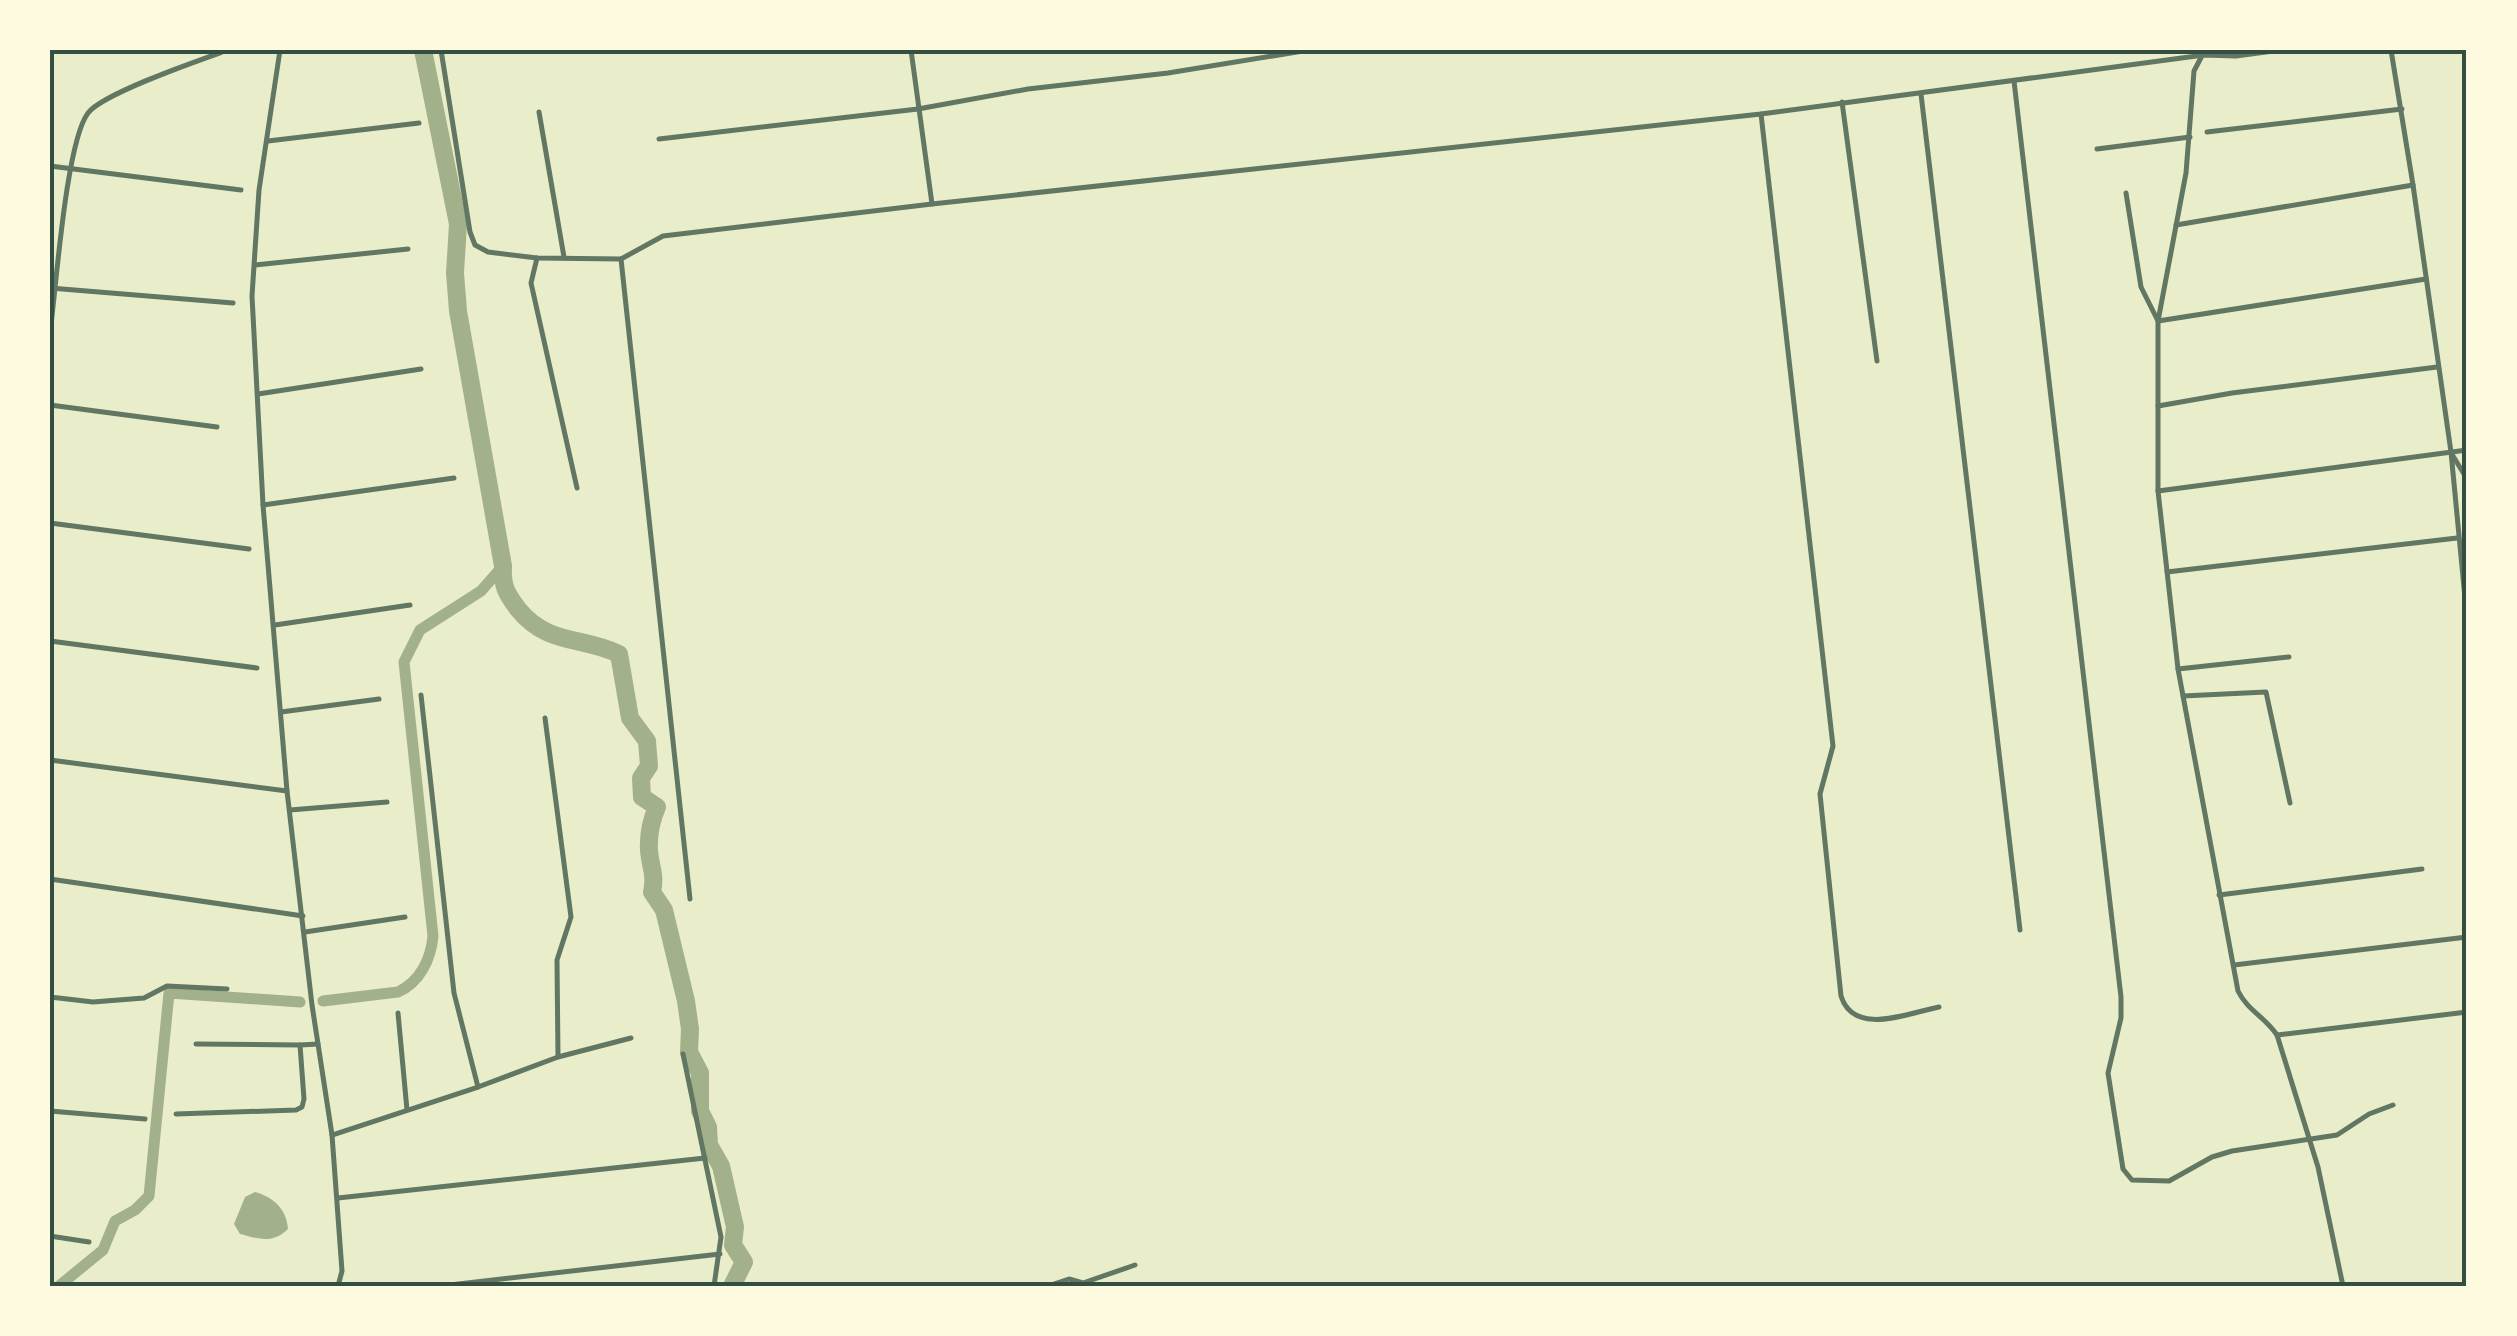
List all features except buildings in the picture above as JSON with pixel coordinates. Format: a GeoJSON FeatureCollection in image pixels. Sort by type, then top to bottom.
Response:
{"type":"FeatureCollection","features":[{"type":"Feature","properties":{"kind":"street"},"geometry":{"type":"LineString","coordinates":[[50,333],[71,170],[78,135],[88,113],[163,74],[228,50]]}},
{"type":"Feature","properties":{"kind":"street"},"geometry":{"type":"LineString","coordinates":[[280,50],[259,190],[252,296],[262,505],[290,810],[312,1004],[332,1135],[342,1271],[338,1286]]}},
{"type":"Feature","properties":{"kind":"street"},"geometry":{"type":"LineString","coordinates":[[441,50],[475,245],[488,252],[537,258],[621,259],[663,236],[1761,114],[2205,53],[2236,56],[2281,50]]}},
{"type":"Feature","properties":{"kind":"street"},"geometry":{"type":"LineString","coordinates":[[910,50],[932,204]]}},
{"type":"Feature","properties":{"kind":"street"},"geometry":{"type":"LineString","coordinates":[[659,139],[918,109],[1028,89],[1310,50]]}},
{"type":"Feature","properties":{"kind":"street"},"geometry":{"type":"LineString","coordinates":[[2391,50],[2414,185],[2450,452],[2467,619]]}},
{"type":"Feature","properties":{"kind":"street"},"geometry":{"type":"LineString","coordinates":[[2205,53],[2194,71],[2190,136],[2158,321],[2158,491],[2166,572],[2182,696],[2238,991],[2246,1007],[2270,1024],[2277,1036],[2318,1166],[2343,1286]]}},
{"type":"Feature","properties":{"kind":"street"},"geometry":{"type":"LineString","coordinates":[[2014,81],[2104,836],[2121,1018],[2108,1073],[2123,1169],[2132,1180],[2169,1182],[2222,1154],[2337,1135],[2369,1114],[2393,1105]]}},
{"type":"Feature","properties":{"kind":"street"},"geometry":{"type":"LineString","coordinates":[[1921,93],[2020,930]]}},
{"type":"Feature","properties":{"kind":"street"},"geometry":{"type":"LineString","coordinates":[[1842,102],[1876,360]]}},
{"type":"Feature","properties":{"kind":"street"},"geometry":{"type":"LineString","coordinates":[[2207,132],[2402,108]]}},
{"type":"Feature","properties":{"kind":"street"},"geometry":{"type":"LineString","coordinates":[[538,112],[564,258]]}},
{"type":"Feature","properties":{"kind":"street"},"geometry":{"type":"LineString","coordinates":[[1761,114],[1833,746],[1820,794],[1841,996],[1853,1016],[1868,1019],[1887,1019],[1939,1007]]}},
{"type":"Feature","properties":{"kind":"street"},"geometry":{"type":"LineString","coordinates":[[268,141],[419,124]]}},
{"type":"Feature","properties":{"kind":"street"},"geometry":{"type":"LineString","coordinates":[[2097,149],[2190,136]]}},
{"type":"Feature","properties":{"kind":"street"},"geometry":{"type":"LineString","coordinates":[[50,166],[241,190]]}},
{"type":"Feature","properties":{"kind":"street"},"geometry":{"type":"LineString","coordinates":[[2176,225],[2414,185]]}},
{"type":"Feature","properties":{"kind":"street"},"geometry":{"type":"LineString","coordinates":[[2126,194],[2141,287],[2158,321]]}},
{"type":"Feature","properties":{"kind":"street"},"geometry":{"type":"LineString","coordinates":[[254,265],[408,249]]}},
{"type":"Feature","properties":{"kind":"street"},"geometry":{"type":"LineString","coordinates":[[537,258],[531,283],[577,488]]}},
{"type":"Feature","properties":{"kind":"street"},"geometry":{"type":"LineString","coordinates":[[621,259],[690,899]]}},
{"type":"Feature","properties":{"kind":"street"},"geometry":{"type":"LineString","coordinates":[[2158,321],[2426,279]]}},
{"type":"Feature","properties":{"kind":"street"},"geometry":{"type":"LineString","coordinates":[[53,289],[233,303]]}},
{"type":"Feature","properties":{"kind":"street"},"geometry":{"type":"LineString","coordinates":[[2158,406],[2437,368]]}},
{"type":"Feature","properties":{"kind":"street"},"geometry":{"type":"LineString","coordinates":[[258,394],[421,369]]}},
{"type":"Feature","properties":{"kind":"street"},"geometry":{"type":"LineString","coordinates":[[50,405],[217,427]]}},
{"type":"Feature","properties":{"kind":"street"},"geometry":{"type":"LineString","coordinates":[[2158,491],[2467,450]]}},
{"type":"Feature","properties":{"kind":"street"},"geometry":{"type":"LineString","coordinates":[[2450,452],[2467,479]]}},
{"type":"Feature","properties":{"kind":"street"},"geometry":{"type":"LineString","coordinates":[[262,505],[454,478]]}},
{"type":"Feature","properties":{"kind":"street"},"geometry":{"type":"LineString","coordinates":[[50,523],[249,549]]}},
{"type":"Feature","properties":{"kind":"street"},"geometry":{"type":"LineString","coordinates":[[2166,572],[2456,538]]}},
{"type":"Feature","properties":{"kind":"street"},"geometry":{"type":"LineString","coordinates":[[274,625],[410,605]]}},
{"type":"Feature","properties":{"kind":"street"},"geometry":{"type":"LineString","coordinates":[[50,641],[257,668]]}},
{"type":"Feature","properties":{"kind":"street"},"geometry":{"type":"LineString","coordinates":[[2178,669],[2289,657]]}},
{"type":"Feature","properties":{"kind":"street"},"geometry":{"type":"LineString","coordinates":[[2182,696],[2266,692],[2290,803]]}},
{"type":"Feature","properties":{"kind":"street"},"geometry":{"type":"LineString","coordinates":[[421,695],[454,993],[478,1087]]}},
{"type":"Feature","properties":{"kind":"street"},"geometry":{"type":"LineString","coordinates":[[281,712],[379,698]]}},
{"type":"Feature","properties":{"kind":"street"},"geometry":{"type":"LineString","coordinates":[[545,718],[572,916],[557,960],[558,1057]]}},
{"type":"Feature","properties":{"kind":"street"},"geometry":{"type":"LineString","coordinates":[[50,760],[288,791]]}},
{"type":"Feature","properties":{"kind":"street"},"geometry":{"type":"LineString","coordinates":[[290,810],[387,802]]}},
{"type":"Feature","properties":{"kind":"street"},"geometry":{"type":"LineString","coordinates":[[2218,895],[2422,869]]}},
{"type":"Feature","properties":{"kind":"street"},"geometry":{"type":"LineString","coordinates":[[50,879],[303,916]]}},
{"type":"Feature","properties":{"kind":"street"},"geometry":{"type":"LineString","coordinates":[[305,932],[405,917]]}},
{"type":"Feature","properties":{"kind":"street"},"geometry":{"type":"LineString","coordinates":[[2234,965],[2467,937]]}},
{"type":"Feature","properties":{"kind":"street"},"geometry":{"type":"LineString","coordinates":[[50,997],[93,1002],[144,998],[166,986],[227,989]]}},
{"type":"Feature","properties":{"kind":"street"},"geometry":{"type":"LineString","coordinates":[[398,1012],[407,1110]]}},
{"type":"Feature","properties":{"kind":"street"},"geometry":{"type":"LineString","coordinates":[[2277,1036],[2467,1012]]}},
{"type":"Feature","properties":{"kind":"street"},"geometry":{"type":"LineString","coordinates":[[332,1135],[558,1057],[631,1038]]}},
{"type":"Feature","properties":{"kind":"street"},"geometry":{"type":"LineString","coordinates":[[196,1044],[318,1044]]}},
{"type":"Feature","properties":{"kind":"street"},"geometry":{"type":"LineString","coordinates":[[176,1114],[302,1107],[300,1045]]}},
{"type":"Feature","properties":{"kind":"street"},"geometry":{"type":"LineString","coordinates":[[684,1054],[721,1236],[714,1286]]}},
{"type":"Feature","properties":{"kind":"street"},"geometry":{"type":"LineString","coordinates":[[50,1111],[144,1120]]}},
{"type":"Feature","properties":{"kind":"street"},"geometry":{"type":"LineString","coordinates":[[338,1198],[705,1158]]}},
{"type":"Feature","properties":{"kind":"street"},"geometry":{"type":"LineString","coordinates":[[50,1236],[89,1242]]}},
{"type":"Feature","properties":{"kind":"street"},"geometry":{"type":"LineString","coordinates":[[441,1286],[720,1254]]}},
{"type":"Feature","properties":{"kind":"street"},"geometry":{"type":"LineString","coordinates":[[1048,1286],[1069,1279],[1083,1284],[1134,1265]]}},
{"type":"Feature","properties":{"kind":"shaded area"},"geometry":{"type":"Polygon","coordinates":[[[255,1192],[274,1201],[282,1210],[288,1229],[277,1237],[240,1234],[234,1224],[245,1197],[255,1192]]]}},
{"type":"Feature","properties":{"kind":"waterway"},"geometry":{"type":"LineString","coordinates":[[423,50],[458,224],[458,311],[504,584],[518,609],[541,629],[619,654],[630,718],[647,741],[649,766],[641,778],[642,797],[657,807],[649,838],[652,892],[664,910],[686,1001],[689,1052],[700,1073],[700,1111],[708,1127],[709,1145],[721,1166],[735,1227],[733,1245],[744,1262],[732,1286]]}},
{"type":"Feature","properties":{"kind":"waterway"},"geometry":{"type":"LineString","coordinates":[[323,1001],[398,992],[418,976],[427,961],[433,936],[404,662],[420,630],[481,591],[503,566]]}},
{"type":"Feature","properties":{"kind":"waterway"},"geometry":{"type":"LineString","coordinates":[[59,1286],[103,1250],[115,1221],[149,1196],[169,993],[300,1002]]}}]}
